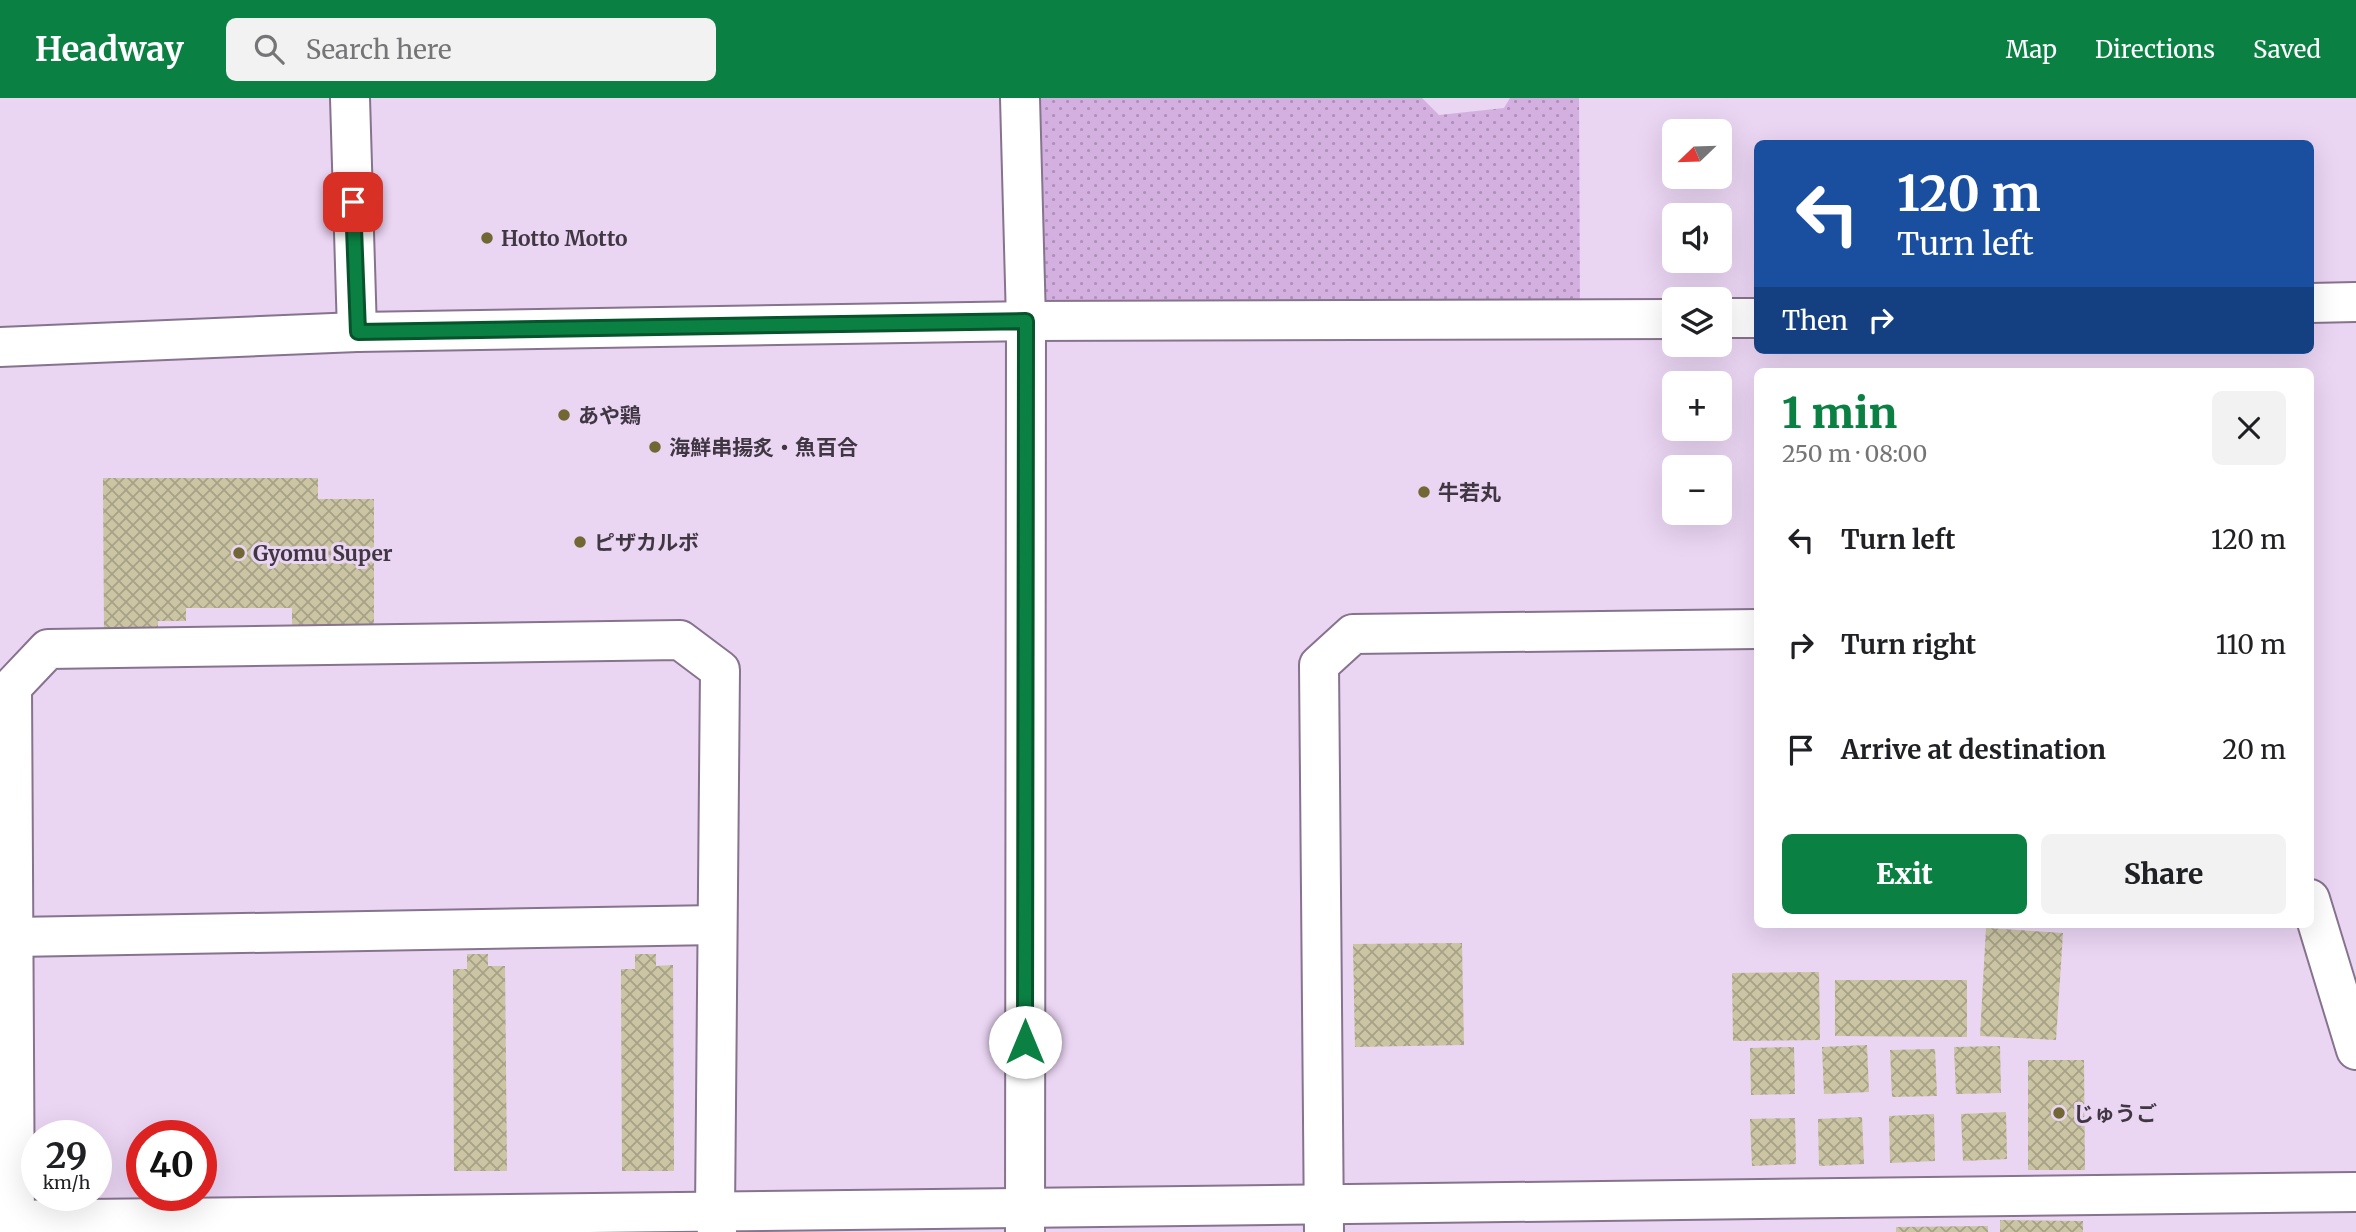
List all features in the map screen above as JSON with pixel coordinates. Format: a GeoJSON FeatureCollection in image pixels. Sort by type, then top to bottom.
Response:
{"type":"FeatureCollection","features":[{"type":"Feature","properties":{"kind":"street"},"geometry":{"type":"LineString","coordinates":[[350,98],[358,332]]}},
{"type":"Feature","properties":{"kind":"street"},"geometry":{"type":"LineString","coordinates":[[1020,98],[1026,321],[1025,1220]]}},
{"type":"Feature","properties":{"kind":"street"},"geometry":{"type":"LineString","coordinates":[[2314,303],[2356,302]]}},
{"type":"Feature","properties":{"kind":"street"},"geometry":{"type":"LineString","coordinates":[[0,347],[358,332],[1026,321],[1662,318]]}},
{"type":"Feature","properties":{"kind":"street"},"geometry":{"type":"LineString","coordinates":[[1732,318],[1754,318]]}},
{"type":"Feature","properties":{"kind":"street"},"geometry":{"type":"LineString","coordinates":[[1323,1218],[1319,665],[1353,634],[1754,629]]}},
{"type":"Feature","properties":{"kind":"street"},"geometry":{"type":"LineString","coordinates":[[716,1222],[720,670],[680,640],[48,649],[12,687],[14,937],[10,1224],[446,1224],[1323,1218],[2356,1192]]}},
{"type":"Feature","properties":{"kind":"street"},"geometry":{"type":"LineString","coordinates":[[2314,913],[2356,1051]]}},
{"type":"Feature","properties":{"kind":"street"},"geometry":{"type":"LineString","coordinates":[[14,937],[717,925]]}},
{"type":"Feature","properties":{"kind":"shaded area"},"geometry":{"type":"Polygon","coordinates":[[[1020,98],[1422,98],[1439,115],[1504,108],[1510,98],[1579,98],[1580,319],[1026,321],[1020,98]]]}},
{"type":"Feature","properties":{"kind":"building","name":"Gyomu Super"},"geometry":{"type":"Polygon","coordinates":[[[103,478],[318,478],[318,499],[374,499],[374,624],[292,625],[292,608],[186,608],[186,621],[158,621],[158,630],[104,630],[103,478]]]}},
{"type":"Feature","properties":{"kind":"building"},"geometry":{"type":"Polygon","coordinates":[[[1986,928],[2063,933],[2056,1040],[1980,1036],[1986,928]]]}},
{"type":"Feature","properties":{"kind":"building"},"geometry":{"type":"Polygon","coordinates":[[[1462,943],[1464,1045],[1355,1047],[1353,944],[1462,943]]]}},
{"type":"Feature","properties":{"kind":"building"},"geometry":{"type":"Polygon","coordinates":[[[467,954],[488,954],[488,966],[505,966],[507,1171],[454,1171],[453,969],[467,969],[467,954]]]}},
{"type":"Feature","properties":{"kind":"building"},"geometry":{"type":"Polygon","coordinates":[[[635,954],[656,954],[656,966],[673,965],[674,1171],[622,1171],[621,969],[635,969],[635,954]]]}},
{"type":"Feature","properties":{"kind":"building"},"geometry":{"type":"Polygon","coordinates":[[[1819,972],[1820,1040],[1733,1041],[1732,973],[1819,972]]]}},
{"type":"Feature","properties":{"kind":"building"},"geometry":{"type":"Polygon","coordinates":[[[1835,980],[1967,980],[1967,1037],[1835,1036],[1835,980]]]}},
{"type":"Feature","properties":{"kind":"building"},"geometry":{"type":"Polygon","coordinates":[[[1867,1045],[1869,1092],[1824,1094],[1822,1047],[1867,1045]]]}},
{"type":"Feature","properties":{"kind":"building"},"geometry":{"type":"Polygon","coordinates":[[[2000,1046],[2001,1093],[1956,1094],[1954,1047],[2000,1046]]]}},
{"type":"Feature","properties":{"kind":"building"},"geometry":{"type":"Polygon","coordinates":[[[1794,1047],[1795,1094],[1751,1095],[1750,1048],[1794,1047]]]}},
{"type":"Feature","properties":{"kind":"building"},"geometry":{"type":"Polygon","coordinates":[[[1935,1049],[1937,1096],[1892,1097],[1890,1050],[1935,1049]]]}},
{"type":"Feature","properties":{"kind":"building"},"geometry":{"type":"Polygon","coordinates":[[[2028,1060],[2084,1060],[2085,1170],[2028,1170],[2028,1060]]]}},
{"type":"Feature","properties":{"kind":"building"},"geometry":{"type":"Polygon","coordinates":[[[2006,1112],[2007,1159],[1963,1161],[1961,1114],[2006,1112]]]}},
{"type":"Feature","properties":{"kind":"building"},"geometry":{"type":"Polygon","coordinates":[[[1934,1114],[1935,1161],[1890,1163],[1889,1116],[1934,1114]]]}},
{"type":"Feature","properties":{"kind":"building"},"geometry":{"type":"Polygon","coordinates":[[[1862,1117],[1864,1164],[1819,1166],[1818,1119],[1862,1117]]]}},
{"type":"Feature","properties":{"kind":"building"},"geometry":{"type":"Polygon","coordinates":[[[1795,1118],[1796,1164],[1752,1166],[1750,1119],[1795,1118]]]}},
{"type":"Feature","properties":{"kind":"building"},"geometry":{"type":"Polygon","coordinates":[[[2000,1220],[2083,1221],[2083,1232],[2000,1232],[2000,1220]]]}},
{"type":"Feature","properties":{"kind":"building"},"geometry":{"type":"Polygon","coordinates":[[[1988,1226],[1988,1232],[1896,1232],[1896,1227],[1988,1226]]]}},
{"type":"Feature","properties":{"kind":"place","name":"Hotto Motto"},"geometry":{"type":"Point","coordinates":[487,238]}},
{"type":"Feature","properties":{"kind":"place","name":"あや鶏"},"geometry":{"type":"Point","coordinates":[564,415]}},
{"type":"Feature","properties":{"kind":"place","name":"海鮮串揚炙・魚百合"},"geometry":{"type":"Point","coordinates":[655,447]}},
{"type":"Feature","properties":{"kind":"place","name":"牛若丸"},"geometry":{"type":"Point","coordinates":[1424,492]}},
{"type":"Feature","properties":{"kind":"place","name":"ピザカルボ"},"geometry":{"type":"Point","coordinates":[580,542]}},
{"type":"Feature","properties":{"kind":"place","name":"Gyomu Super"},"geometry":{"type":"Point","coordinates":[239,553]}},
{"type":"Feature","properties":{"kind":"place","name":"じゅうご"},"geometry":{"type":"Point","coordinates":[2059,1113]}},
{"type":"Feature","properties":{"kind":"route"},"geometry":{"type":"LineString","coordinates":[[353,202],[358,332],[1026,321],[1025,1042]]}}]}
